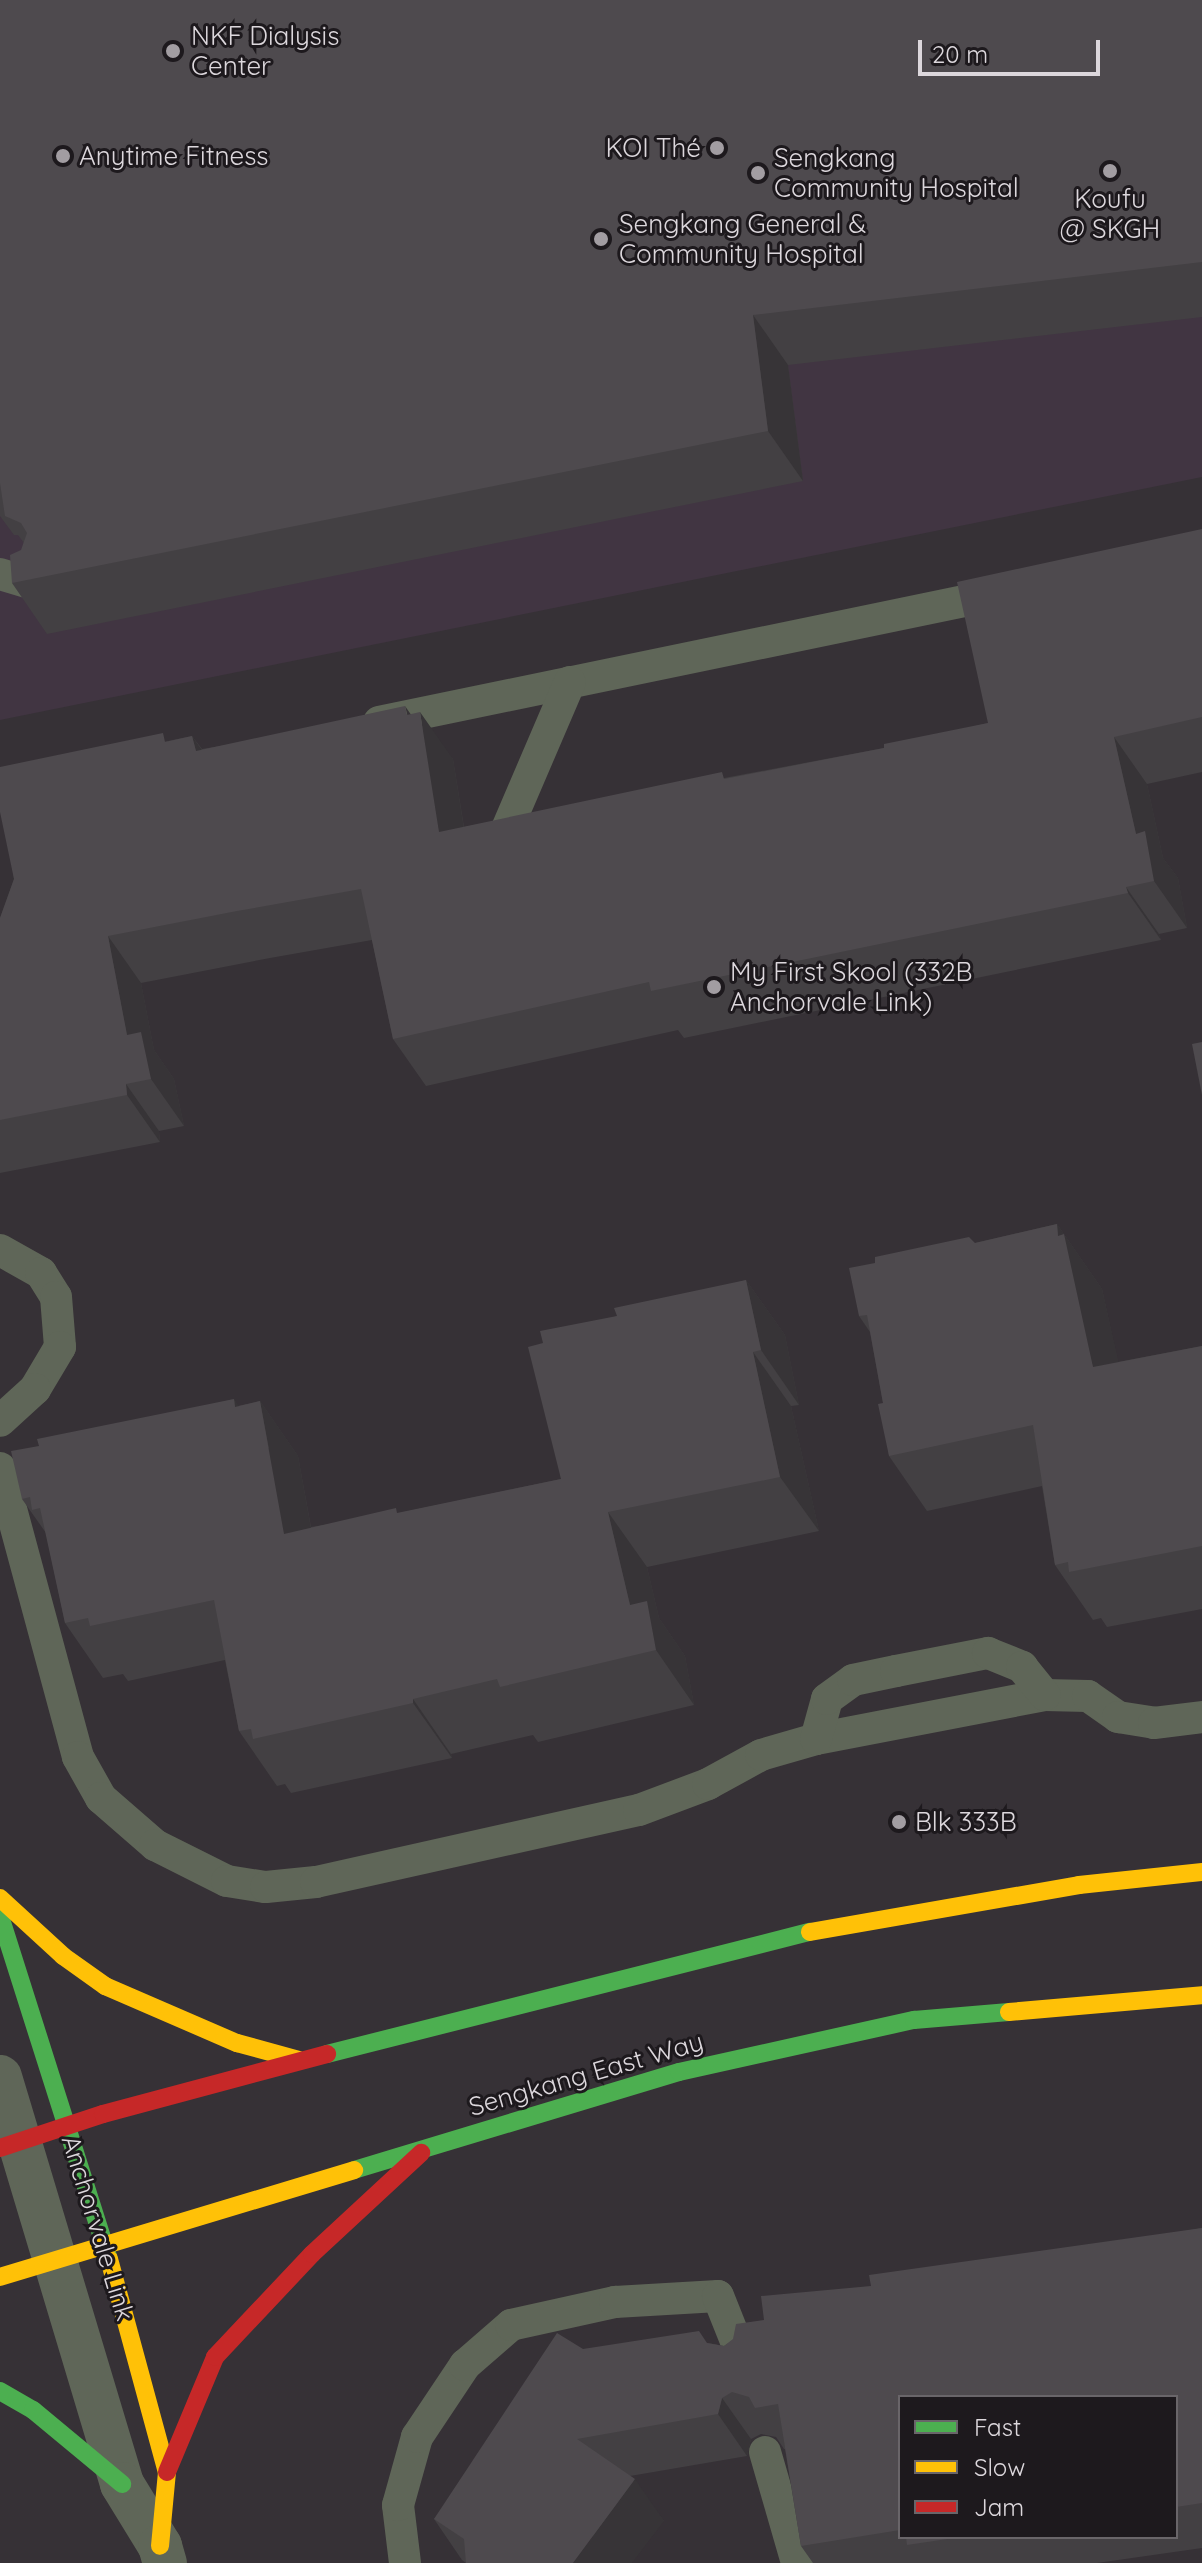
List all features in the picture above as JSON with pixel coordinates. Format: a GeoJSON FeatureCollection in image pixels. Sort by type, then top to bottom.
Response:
{"type":"FeatureCollection","features":[{"type":"Feature","properties":{"kind":"main road"},"geometry":{"type":"LineString","coordinates":[[10,2144],[301,2061],[814,1931],[1079,1885],[1202,1872]]}},
{"type":"Feature","properties":{"kind":"main road"},"geometry":{"type":"LineString","coordinates":[[0,1898],[63,1956],[105,1986],[237,2043],[301,2061]]}},
{"type":"Feature","properties":{"kind":"main road","name":"Anchorvale Link"},"geometry":{"type":"LineString","coordinates":[[0,1916],[105,2245],[167,2472],[163,2554]]}},
{"type":"Feature","properties":{"kind":"main road","name":"Sengkang East Way"},"geometry":{"type":"LineString","coordinates":[[0,2277],[679,2072],[914,2020],[1202,1995]]}},
{"type":"Feature","properties":{"kind":"main road"},"geometry":{"type":"LineString","coordinates":[[167,2472],[215,2357],[312,2254],[429,2146]]}},
{"type":"Feature","properties":{"kind":"main road"},"geometry":{"type":"LineString","coordinates":[[0,2391],[33,2410],[122,2484]]}},
{"type":"Feature","properties":{"kind":"street","name":"Anchorvale Link"},"geometry":{"type":"LineString","coordinates":[[0,2077],[10,2144],[54,2261],[122,2484],[163,2554]]}},
{"type":"Feature","properties":{"kind":"lane"},"geometry":{"type":"LineString","coordinates":[[0,574],[43,587]]}},
{"type":"Feature","properties":{"kind":"lane"},"geometry":{"type":"LineString","coordinates":[[354,727],[1039,586]]}},
{"type":"Feature","properties":{"kind":"lane"},"geometry":{"type":"LineString","coordinates":[[506,831],[570,682]]}},
{"type":"Feature","properties":{"kind":"lane"},"geometry":{"type":"LineString","coordinates":[[0,1250],[41,1273],[56,1297],[60,1347],[35,1389],[0,1421]]}},
{"type":"Feature","properties":{"kind":"lane"},"geometry":{"type":"LineString","coordinates":[[0,1468],[78,1757],[101,1798],[155,1845],[227,1881],[266,1887],[316,1882],[639,1810],[708,1784],[761,1755],[816,1739],[1045,1695],[1088,1696],[1118,1717],[1154,1723],[1202,1717]]}},
{"type":"Feature","properties":{"kind":"lane"},"geometry":{"type":"LineString","coordinates":[[816,1739],[827,1699],[853,1680],[988,1653],[1022,1667],[1045,1695]]}},
{"type":"Feature","properties":{"kind":"lane"},"geometry":{"type":"LineString","coordinates":[[405,2563],[398,2505],[417,2437],[465,2365],[511,2325],[615,2302],[718,2296],[747,2369]]}},
{"type":"Feature","properties":{"kind":"lane"},"geometry":{"type":"LineString","coordinates":[[765,2452],[797,2563]]}},
{"type":"Feature","properties":{"kind":"shaded area","name":"Sengkang General & Community Hospital"},"geometry":{"type":"Polygon","coordinates":[[[0,0],[1202,0],[1202,477],[0,720],[0,0]]]}},
{"type":"Feature","properties":{"kind":"building","name":"Sengkang General & Community Hospital"},"geometry":{"type":"Polygon","coordinates":[[[0,0],[1202,0],[1202,262],[753,315],[768,431],[12,583],[10,555],[21,550],[27,533],[21,523],[5,516],[0,483],[0,0]]]}},
{"type":"Feature","properties":{"kind":"building"},"geometry":{"type":"Polygon","coordinates":[[[1202,529],[1202,717],[1114,737],[1136,834],[1145,831],[1154,881],[1126,887],[1128,893],[651,991],[649,982],[393,1039],[361,889],[108,936],[127,1035],[141,1032],[151,1079],[126,1084],[127,1095],[0,1120],[0,918],[14,879],[0,812],[0,767],[163,733],[165,742],[192,736],[196,751],[405,706],[407,715],[420,712],[439,832],[722,772],[724,779],[884,748],[884,744],[988,723],[957,582],[1202,529]]]}},
{"type":"Feature","properties":{"kind":"building"},"geometry":{"type":"Polygon","coordinates":[[[1202,1042],[1202,1095],[1192,1044],[1202,1042]]]}},
{"type":"Feature","properties":{"kind":"building"},"geometry":{"type":"Polygon","coordinates":[[[1057,1224],[1058,1236],[1064,1234],[1093,1367],[1202,1346],[1202,1546],[1069,1572],[1068,1562],[1055,1565],[1033,1425],[889,1456],[878,1404],[883,1403],[867,1315],[859,1316],[849,1268],[875,1263],[875,1257],[969,1237],[975,1243],[1057,1224]]]}},
{"type":"Feature","properties":{"kind":"building"},"geometry":{"type":"Polygon","coordinates":[[[746,1280],[761,1350],[753,1352],[780,1477],[608,1512],[630,1605],[647,1601],[656,1650],[500,1687],[497,1679],[413,1699],[413,1703],[253,1739],[251,1729],[239,1731],[214,1600],[90,1626],[88,1618],[65,1623],[40,1508],[32,1510],[30,1497],[22,1499],[11,1451],[39,1446],[37,1439],[234,1399],[235,1407],[260,1401],[284,1534],[396,1508],[397,1513],[561,1479],[528,1347],[543,1343],[540,1331],[617,1316],[614,1308],[746,1280]]]}},
{"type":"Feature","properties":{"kind":"building"},"geometry":{"type":"Polygon","coordinates":[[[1202,2228],[1202,2503],[1178,2507],[1178,2395],[898,2395],[898,2530],[801,2546],[778,2404],[755,2408],[749,2397],[732,2392],[722,2398],[718,2414],[577,2439],[635,2479],[573,2563],[466,2563],[464,2539],[434,2519],[557,2333],[583,2349],[699,2331],[707,2343],[724,2346],[733,2339],[736,2324],[764,2320],[761,2296],[871,2286],[869,2275],[1202,2228]]]}},
{"type":"Feature","properties":{"kind":"building"},"geometry":{"type":"Polygon","coordinates":[[[906,2539],[948,2539],[907,2545],[906,2539]]]}},
{"type":"Feature","properties":{"kind":"traffic: fast"},"geometry":{"type":"LineString","coordinates":[[0,1916],[109,2259]]}},
{"type":"Feature","properties":{"kind":"traffic: fast"},"geometry":{"type":"LineString","coordinates":[[327,2054],[810,1932]]}},
{"type":"Feature","properties":{"kind":"traffic: fast"},"geometry":{"type":"LineString","coordinates":[[354,2170],[679,2072],[914,2020],[1009,2012]]}},
{"type":"Feature","properties":{"kind":"traffic: fast"},"geometry":{"type":"LineString","coordinates":[[0,2391],[33,2410],[122,2484]]}},
{"type":"Feature","properties":{"kind":"traffic: slow"},"geometry":{"type":"LineString","coordinates":[[810,1932],[1079,1885],[1202,1872]]}},
{"type":"Feature","properties":{"kind":"traffic: slow"},"geometry":{"type":"LineString","coordinates":[[0,1898],[63,1956],[105,1986],[237,2043],[299,2060]]}},
{"type":"Feature","properties":{"kind":"traffic: slow"},"geometry":{"type":"LineString","coordinates":[[1009,2012],[1202,1995]]}},
{"type":"Feature","properties":{"kind":"traffic: slow"},"geometry":{"type":"LineString","coordinates":[[0,2277],[354,2170]]}},
{"type":"Feature","properties":{"kind":"traffic: slow"},"geometry":{"type":"LineString","coordinates":[[109,2259],[167,2472],[160,2546]]}},
{"type":"Feature","properties":{"kind":"traffic: jam"},"geometry":{"type":"LineString","coordinates":[[0,2148],[103,2114],[327,2054]]}},
{"type":"Feature","properties":{"kind":"traffic: jam"},"geometry":{"type":"LineString","coordinates":[[167,2472],[215,2357],[312,2254],[421,2153]]}},
{"type":"Feature","properties":{"kind":"place","name":"NKF Dialysis Center"},"geometry":{"type":"Point","coordinates":[173,51]}},
{"type":"Feature","properties":{"kind":"place","name":"KOI Thé"},"geometry":{"type":"Point","coordinates":[717,148]}},
{"type":"Feature","properties":{"kind":"place","name":"Anytime Fitness"},"geometry":{"type":"Point","coordinates":[63,156]}},
{"type":"Feature","properties":{"kind":"place","name":"Koufu @ SKGH"},"geometry":{"type":"Point","coordinates":[1110,171]}},
{"type":"Feature","properties":{"kind":"place","name":"Sengkang Community Hospital"},"geometry":{"type":"Point","coordinates":[758,173]}},
{"type":"Feature","properties":{"kind":"place","name":"Sengkang General & Community Hospital"},"geometry":{"type":"Point","coordinates":[601,239]}},
{"type":"Feature","properties":{"kind":"place","name":"My First Skool (332B Anchorvale Link)"},"geometry":{"type":"Point","coordinates":[714,987]}},
{"type":"Feature","properties":{"kind":"place","name":"Blk 333B"},"geometry":{"type":"Point","coordinates":[899,1822]}}]}
